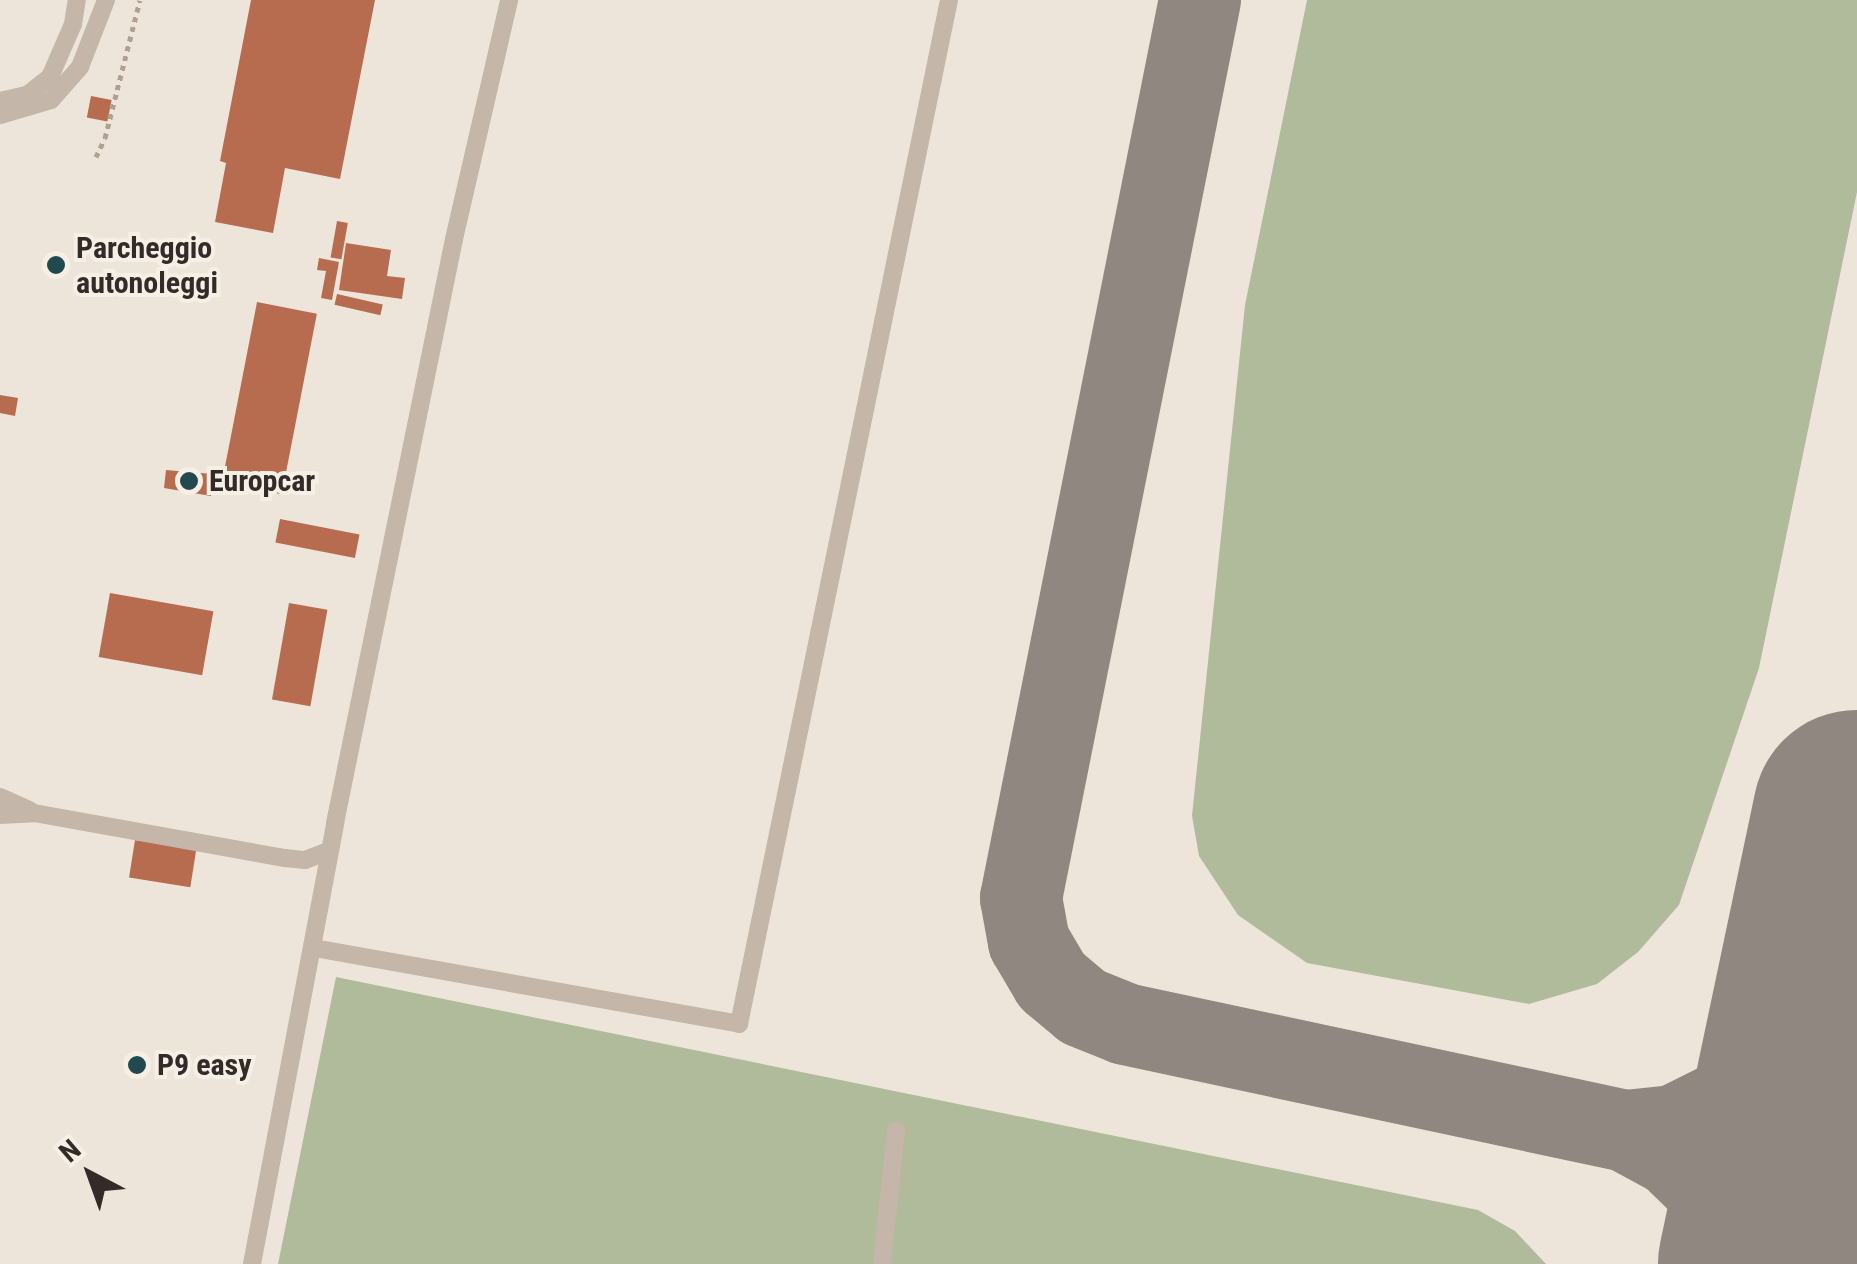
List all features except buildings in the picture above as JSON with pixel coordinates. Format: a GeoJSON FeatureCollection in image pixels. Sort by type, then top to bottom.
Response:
{"type":"FeatureCollection","features":[{"type":"Feature","properties":{"kind":"lane"},"geometry":{"type":"LineString","coordinates":[[0,101],[28,94],[50,77],[73,24],[77,0]]}},
{"type":"Feature","properties":{"kind":"lane"},"geometry":{"type":"LineString","coordinates":[[0,114],[51,100],[80,68],[106,0]]}},
{"type":"Feature","properties":{"kind":"lane"},"geometry":{"type":"LineString","coordinates":[[252,1264],[314,948],[329,851],[454,239],[508,0]]}},
{"type":"Feature","properties":{"kind":"lane"},"geometry":{"type":"LineString","coordinates":[[314,948],[739,1024],[949,0]]}},
{"type":"Feature","properties":{"kind":"lane"},"geometry":{"type":"LineString","coordinates":[[0,797],[34,812],[285,858],[305,860],[329,851]]}},
{"type":"Feature","properties":{"kind":"lane"},"geometry":{"type":"LineString","coordinates":[[0,814],[34,812]]}},
{"type":"Feature","properties":{"kind":"lane"},"geometry":{"type":"LineString","coordinates":[[882,1264],[896,1131]]}},
{"type":"Feature","properties":{"kind":"path"},"geometry":{"type":"LineString","coordinates":[[96,157],[140,0]]}},
{"type":"Feature","properties":{"kind":"green space"},"geometry":{"type":"Polygon","coordinates":[[[1307,0],[1857,0],[1857,192],[1759,668],[1679,905],[1638,952],[1597,984],[1529,1004],[1307,963],[1238,915],[1199,856],[1192,816],[1245,305],[1307,0]]]}},
{"type":"Feature","properties":{"kind":"green space"},"geometry":{"type":"Polygon","coordinates":[[[336,977],[1478,1210],[1515,1231],[1546,1264],[278,1264],[336,977]]]}},
{"type":"Feature","properties":{"kind":"taxiway"},"geometry":{"type":"LineString","coordinates":[[1200,0],[1021,898],[1029,942],[1052,981],[1083,1007],[1125,1024],[1626,1131],[1672,1156],[1709,1192],[1735,1241],[1741,1264]]}},
{"type":"Feature","properties":{"kind":"taxiway"},"geometry":{"type":"LineString","coordinates":[[1626,1131],[1674,1126],[1748,1089],[1791,1044],[1822,985]]}},
{"type":"Feature","properties":{"kind":"taxiway"},"geometry":{"type":"LineString","coordinates":[[1784,1160],[1857,1174]]}},
{"type":"Feature","properties":{"kind":"runway"},"geometry":{"type":"LineString","coordinates":[[1762,1264],[1857,814]]}},
{"type":"Feature","properties":{"kind":"place","name":"Parcheggio autonoleggi"},"geometry":{"type":"Point","coordinates":[56,265]}},
{"type":"Feature","properties":{"kind":"place","name":"Europcar"},"geometry":{"type":"Point","coordinates":[189,481]}},
{"type":"Feature","properties":{"kind":"place","name":"P9 easy"},"geometry":{"type":"Point","coordinates":[137,1065]}}]}
